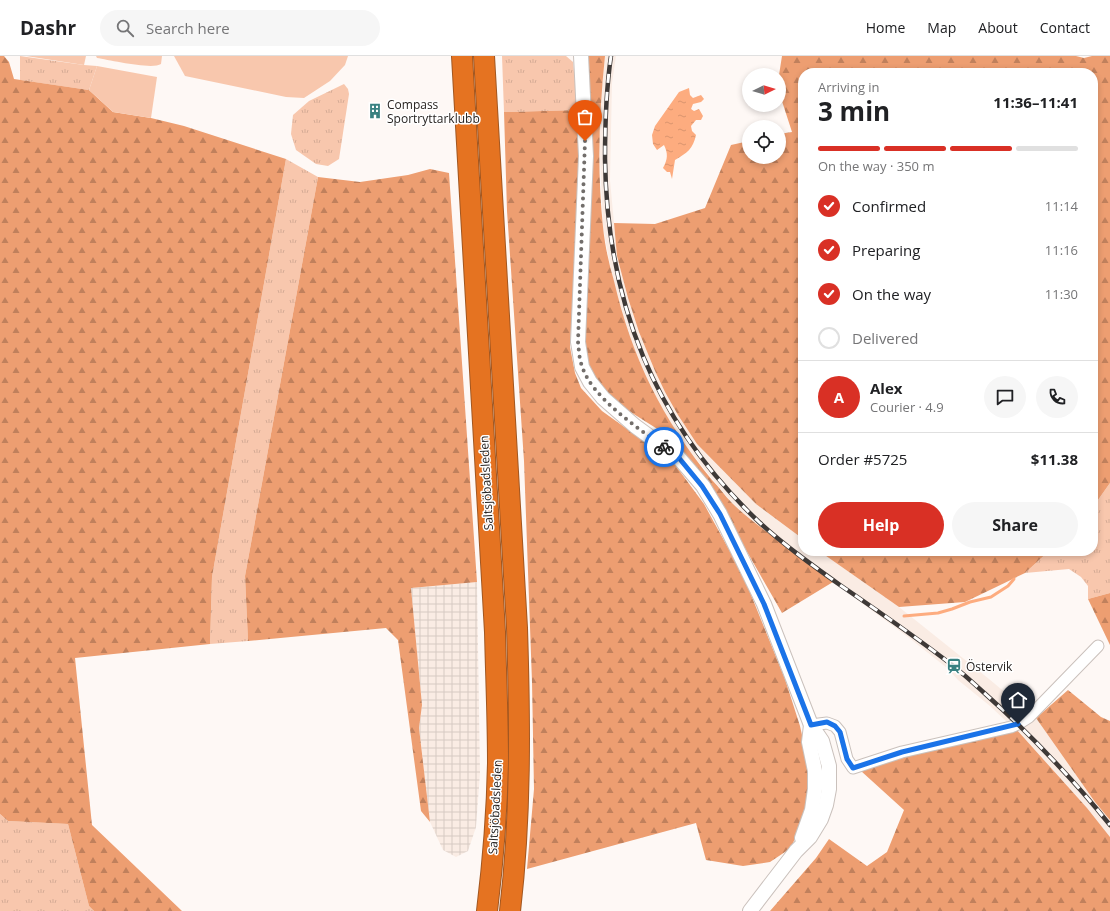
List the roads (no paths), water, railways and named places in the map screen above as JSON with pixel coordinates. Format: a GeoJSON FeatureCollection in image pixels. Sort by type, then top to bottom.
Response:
{"type":"FeatureCollection","features":[{"type":"Feature","properties":{"kind":"highway","name":"Saltsjöbadsleden"},"geometry":{"type":"LineString","coordinates":[[462,56],[495,632],[497,698],[498,762],[496,812],[487,911]]}},
{"type":"Feature","properties":{"kind":"highway","name":"Saltsjöbadsleden"},"geometry":{"type":"LineString","coordinates":[[484,56],[518,628],[519,688],[517,829],[510,911]]}},
{"type":"Feature","properties":{"kind":"street"},"geometry":{"type":"LineString","coordinates":[[581,56],[586,156],[578,342],[582,367],[590,382],[603,398],[635,426],[679,458],[702,486],[728,528],[764,604],[811,725],[809,742],[815,771],[815,789],[812,810],[796,851],[750,911]]}},
{"type":"Feature","properties":{"kind":"street"},"geometry":{"type":"LineString","coordinates":[[811,725],[827,722],[835,726],[840,732],[847,759],[853,768],[902,752],[1018,724],[1035,712],[1098,646]]}},
{"type":"Feature","properties":{"kind":"water"},"geometry":{"type":"Polygon","coordinates":[[[689,88],[690,95],[693,98],[701,95],[704,99],[701,102],[693,104],[691,109],[694,111],[699,109],[703,116],[701,120],[696,120],[691,126],[692,131],[696,135],[695,140],[689,150],[675,160],[672,179],[670,172],[667,172],[663,168],[667,156],[664,145],[657,150],[653,144],[652,135],[655,126],[679,92],[689,88]]]}},
{"type":"Feature","properties":{"kind":"waterway"},"geometry":{"type":"LineString","coordinates":[[904,616],[938,613],[970,602],[991,597],[1008,586],[1014,579]]}},
{"type":"Feature","properties":{"kind":"railway"},"geometry":{"type":"LineString","coordinates":[[611,56],[605,133],[608,212],[615,262],[627,311],[643,357],[665,401],[691,443],[722,484],[759,522],[798,554]]}},
{"type":"Feature","properties":{"kind":"railway"},"geometry":{"type":"LineString","coordinates":[[800,556],[897,624],[965,676],[1031,737],[1085,795],[1110,825]]}},
{"type":"Feature","properties":{"kind":"place","name":"Compass Sportryttarklubb"},"geometry":{"type":"Point","coordinates":[375,111]}},
{"type":"Feature","properties":{"kind":"place","name":"Östervik"},"geometry":{"type":"Point","coordinates":[954,666]}}]}
